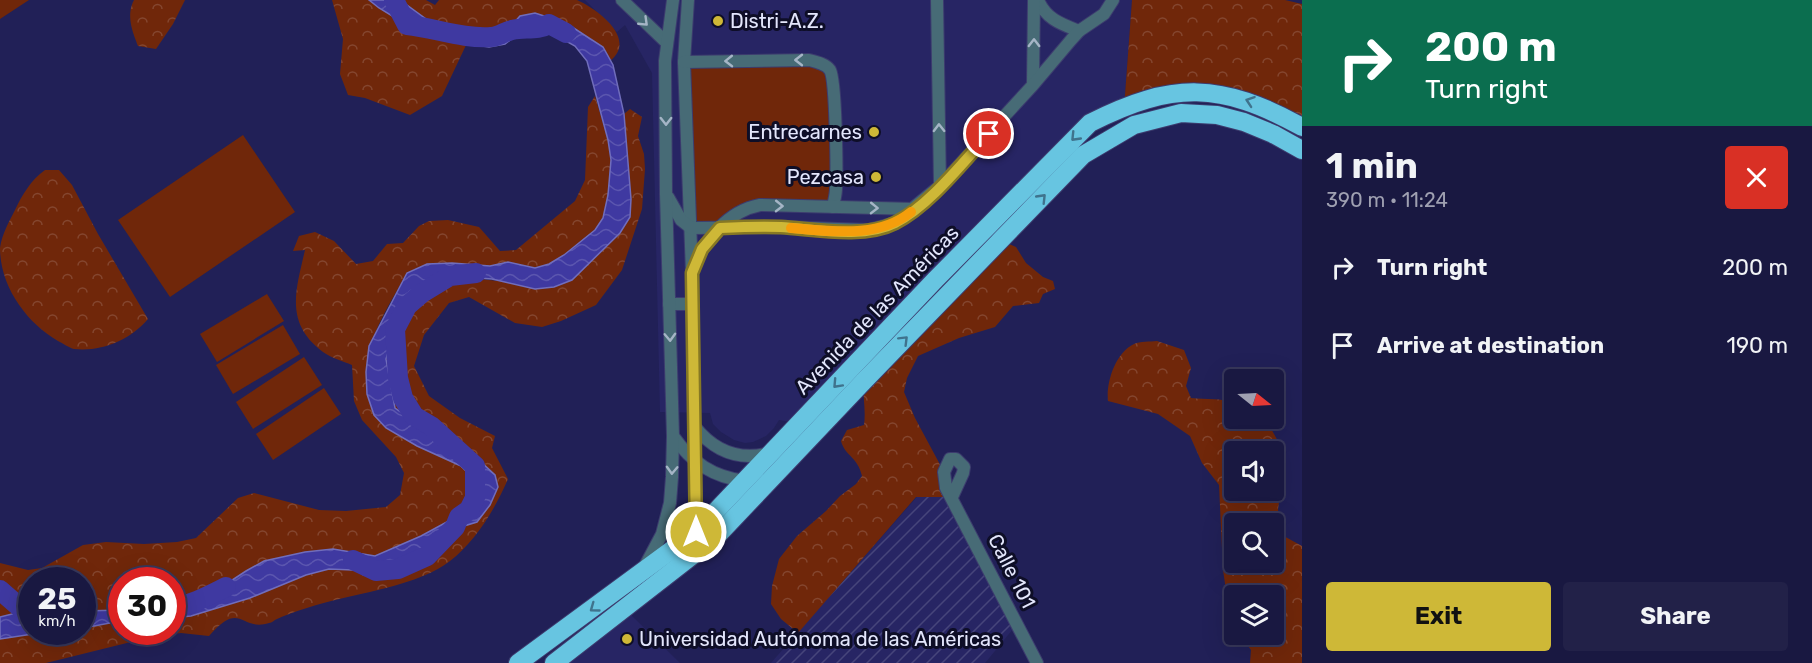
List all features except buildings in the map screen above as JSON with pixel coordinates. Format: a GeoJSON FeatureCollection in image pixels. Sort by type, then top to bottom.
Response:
{"type":"FeatureCollection","features":[{"type":"Feature","properties":{"kind":"highway","name":"Avenida de las Américas"},"geometry":{"type":"LineString","coordinates":[[518,663],[696,532],[935,280],[1090,123],[1158,96],[1186,92],[1218,93],[1242,99],[1268,108],[1302,127]]}},
{"type":"Feature","properties":{"kind":"highway","name":"Avenida de las Américas"},"geometry":{"type":"LineString","coordinates":[[554,663],[695,556],[735,518],[1083,155],[1134,125],[1181,113],[1205,114],[1250,124],[1302,150]]}},
{"type":"Feature","properties":{"kind":"highway"},"geometry":{"type":"LineString","coordinates":[[746,481],[757,480],[778,471]]}},
{"type":"Feature","properties":{"kind":"highway"},"geometry":{"type":"LineString","coordinates":[[695,556],[696,532]]}},
{"type":"Feature","properties":{"kind":"street"},"geometry":{"type":"LineString","coordinates":[[622,0],[667,43]]}},
{"type":"Feature","properties":{"kind":"street"},"geometry":{"type":"LineString","coordinates":[[641,574],[656,547],[668,513],[672,477],[666,85],[667,43],[673,0]]}},
{"type":"Feature","properties":{"kind":"street"},"geometry":{"type":"LineString","coordinates":[[688,0],[684,62],[695,380],[696,532]]}},
{"type":"Feature","properties":{"kind":"street"},"geometry":{"type":"LineString","coordinates":[[937,0],[940,186]]}},
{"type":"Feature","properties":{"kind":"street"},"geometry":{"type":"LineString","coordinates":[[1033,85],[1036,0]]}},
{"type":"Feature","properties":{"kind":"street"},"geometry":{"type":"LineString","coordinates":[[1036,0],[1042,10],[1052,19],[1079,31]]}},
{"type":"Feature","properties":{"kind":"street"},"geometry":{"type":"LineString","coordinates":[[666,194],[681,220],[691,228],[779,227],[869,230],[895,223],[915,209],[940,186],[1033,85],[1079,31],[1104,14],[1113,0]]}},
{"type":"Feature","properties":{"kind":"street"},"geometry":{"type":"LineString","coordinates":[[684,62],[810,60],[829,68],[833,78],[834,112],[836,190],[833,207]]}},
{"type":"Feature","properties":{"kind":"street"},"geometry":{"type":"LineString","coordinates":[[666,85],[684,62]]}},
{"type":"Feature","properties":{"kind":"street"},"geometry":{"type":"LineString","coordinates":[[692,273],[702,249],[729,218],[747,207],[760,205],[915,209]]}},
{"type":"Feature","properties":{"kind":"street"},"geometry":{"type":"LineString","coordinates":[[691,228],[729,218]]}},
{"type":"Feature","properties":{"kind":"street"},"geometry":{"type":"LineString","coordinates":[[669,304],[693,304]]}},
{"type":"Feature","properties":{"kind":"street"},"geometry":{"type":"LineString","coordinates":[[671,381],[695,380]]}},
{"type":"Feature","properties":{"kind":"street"},"geometry":{"type":"LineString","coordinates":[[695,427],[704,439],[729,453],[750,456],[771,453]]}},
{"type":"Feature","properties":{"kind":"street"},"geometry":{"type":"LineString","coordinates":[[673,436],[695,462],[710,472],[727,479],[746,481]]}},
{"type":"Feature","properties":{"kind":"street","name":"Calle 101"},"geometry":{"type":"LineString","coordinates":[[952,497],[1037,663]]}},
{"type":"Feature","properties":{"kind":"shaded area"},"geometry":{"type":"Polygon","coordinates":[[[585,0],[1132,0],[1124,108],[1103,116],[800,424],[779,420],[766,436],[745,443],[734,440],[721,432],[713,424],[710,413],[660,412],[652,73],[625,25],[617,32],[585,0]]]}},
{"type":"Feature","properties":{"kind":"shaded area"},"geometry":{"type":"Polygon","coordinates":[[[917,497],[952,497],[1017,624],[985,663],[771,663],[917,497]]]}},
{"type":"Feature","properties":{"kind":"shaded area","name":"Universidad Autónoma de las Américas"},"geometry":{"type":"Polygon","coordinates":[[[630,614],[680,663],[567,663],[630,614]]]}},
{"type":"Feature","properties":{"kind":"green space"},"geometry":{"type":"Polygon","coordinates":[[[0,0],[29,0],[0,19],[0,0]]]}},
{"type":"Feature","properties":{"kind":"green space"},"geometry":{"type":"Polygon","coordinates":[[[134,0],[185,0],[173,24],[156,49],[138,46],[130,17],[134,0]]]}},
{"type":"Feature","properties":{"kind":"green space"},"geometry":{"type":"Polygon","coordinates":[[[332,0],[369,0],[420,33],[467,43],[442,96],[410,115],[365,98],[348,95],[340,74],[343,39],[332,0]]]}},
{"type":"Feature","properties":{"kind":"green space"},"geometry":{"type":"Polygon","coordinates":[[[400,0],[426,0],[435,5],[439,0],[577,0],[594,10],[611,25],[617,34],[618,51],[611,60],[603,47],[567,23],[535,13],[520,16],[504,34],[490,37],[444,32],[400,0]]]}},
{"type":"Feature","properties":{"kind":"green space"},"geometry":{"type":"Polygon","coordinates":[[[1132,0],[1285,0],[1302,4],[1302,127],[1231,95],[1124,108],[1132,0]]]}},
{"type":"Feature","properties":{"kind":"green space"},"geometry":{"type":"Polygon","coordinates":[[[774,60],[829,68],[833,207],[760,205],[729,218],[691,228],[684,62],[774,60]]]}},
{"type":"Feature","properties":{"kind":"green space"},"geometry":{"type":"Polygon","coordinates":[[[595,96],[608,140],[611,160],[608,195],[603,218],[595,230],[564,255],[549,264],[535,268],[508,262],[490,266],[452,263],[407,273],[372,341],[367,375],[374,415],[461,466],[470,475],[475,486],[475,498],[469,510],[421,536],[375,556],[333,549],[264,561],[208,596],[186,600],[186,567],[108,567],[108,610],[96,611],[96,567],[44,567],[83,545],[106,542],[144,544],[177,542],[196,538],[238,498],[254,493],[319,510],[346,511],[386,507],[400,495],[404,473],[396,457],[362,420],[354,401],[352,365],[323,352],[302,329],[298,318],[296,292],[305,250],[293,251],[299,236],[315,232],[334,241],[356,264],[373,261],[387,244],[403,243],[419,226],[429,221],[448,220],[479,227],[500,251],[516,250],[575,201],[585,180],[588,107],[595,96]]]}},
{"type":"Feature","properties":{"kind":"green space"},"geometry":{"type":"Polygon","coordinates":[[[630,109],[642,117],[638,136],[644,154],[645,169],[642,209],[622,270],[596,305],[542,327],[515,323],[469,297],[449,303],[424,335],[414,366],[429,396],[460,418],[495,436],[492,448],[508,479],[484,524],[468,544],[450,561],[437,569],[406,582],[309,607],[270,623],[259,625],[234,618],[220,625],[209,636],[186,634],[186,617],[329,569],[376,571],[408,564],[441,551],[452,544],[464,526],[477,522],[495,475],[469,451],[431,433],[395,408],[386,359],[395,329],[407,306],[433,279],[450,276],[554,287],[572,280],[620,233],[630,217],[631,199],[624,114],[630,109]]]}},
{"type":"Feature","properties":{"kind":"green space"},"geometry":{"type":"Polygon","coordinates":[[[243,135],[295,212],[170,297],[118,220],[243,135]]]}},
{"type":"Feature","properties":{"kind":"green space"},"geometry":{"type":"Polygon","coordinates":[[[45,170],[59,170],[72,185],[148,319],[133,333],[115,343],[95,349],[84,349],[72,348],[58,341],[26,314],[10,290],[1,262],[0,248],[4,233],[24,193],[35,178],[45,170]]]}},
{"type":"Feature","properties":{"kind":"green space"},"geometry":{"type":"Polygon","coordinates":[[[1002,241],[1016,247],[1026,263],[1043,277],[1053,281],[1055,289],[1043,294],[1039,303],[1013,306],[995,327],[959,338],[918,356],[907,378],[904,392],[944,472],[952,497],[916,497],[798,633],[781,619],[771,604],[772,586],[779,559],[797,536],[856,484],[862,476],[858,465],[845,450],[841,441],[847,430],[864,425],[863,382],[1002,241]]]}},
{"type":"Feature","properties":{"kind":"green space"},"geometry":{"type":"Polygon","coordinates":[[[267,294],[284,321],[217,362],[200,334],[267,294]]]}},
{"type":"Feature","properties":{"kind":"green space"},"geometry":{"type":"Polygon","coordinates":[[[283,325],[300,354],[233,394],[216,365],[283,325]]]}},
{"type":"Feature","properties":{"kind":"green space"},"geometry":{"type":"Polygon","coordinates":[[[1157,341],[1184,350],[1191,368],[1186,386],[1191,398],[1224,401],[1224,429],[1271,429],[1278,441],[1224,441],[1224,501],[1279,501],[1278,513],[1224,513],[1224,573],[1284,573],[1284,536],[1302,546],[1302,663],[1250,663],[1251,650],[1247,645],[1284,645],[1284,585],[1225,585],[1223,570],[1219,485],[1202,463],[1190,436],[1158,414],[1108,401],[1110,377],[1117,361],[1127,348],[1142,342],[1157,341]]]}},
{"type":"Feature","properties":{"kind":"green space"},"geometry":{"type":"Polygon","coordinates":[[[304,357],[322,385],[253,429],[236,402],[304,357]]]}},
{"type":"Feature","properties":{"kind":"green space"},"geometry":{"type":"Polygon","coordinates":[[[324,388],[341,414],[273,460],[256,434],[324,388]]]}},
{"type":"Feature","properties":{"kind":"green space"},"geometry":{"type":"Polygon","coordinates":[[[0,563],[18,568],[18,612],[0,617],[0,563]]]}},
{"type":"Feature","properties":{"kind":"green space"},"geometry":{"type":"Polygon","coordinates":[[[108,623],[108,645],[119,645],[46,663],[0,663],[0,639],[18,636],[18,645],[96,645],[96,626],[108,623]]]}},
{"type":"Feature","properties":{"kind":"water"},"geometry":{"type":"Polygon","coordinates":[[[369,0],[400,0],[444,32],[490,37],[504,34],[520,16],[535,13],[566,23],[603,47],[613,65],[624,114],[631,199],[630,217],[620,233],[572,280],[554,287],[535,289],[492,279],[450,276],[433,279],[407,306],[395,329],[386,359],[395,408],[431,433],[469,451],[495,475],[498,487],[490,505],[477,522],[464,526],[448,546],[408,564],[376,571],[329,569],[306,575],[250,598],[186,617],[186,600],[208,596],[264,561],[305,552],[333,549],[375,556],[421,536],[469,510],[475,498],[475,486],[470,475],[461,466],[417,446],[386,428],[374,415],[367,394],[366,372],[369,346],[407,273],[427,264],[452,263],[490,266],[508,262],[535,268],[549,264],[564,255],[595,230],[603,218],[608,195],[611,160],[608,140],[587,61],[575,46],[543,28],[518,34],[505,44],[489,47],[455,42],[420,33],[369,0]]]}},
{"type":"Feature","properties":{"kind":"water"},"geometry":{"type":"Polygon","coordinates":[[[108,610],[108,623],[96,626],[96,611],[108,610]]]}},
{"type":"Feature","properties":{"kind":"water"},"geometry":{"type":"Polygon","coordinates":[[[18,612],[18,636],[0,639],[0,617],[18,612]]]}},
{"type":"Feature","properties":{"kind":"waterway"},"geometry":{"type":"LineString","coordinates":[[394,0],[407,25],[480,37],[494,37],[517,29],[549,24],[566,33]]}},
{"type":"Feature","properties":{"kind":"waterway"},"geometry":{"type":"LineString","coordinates":[[353,560],[376,571],[398,569],[427,556],[455,527],[459,517],[469,510],[475,498],[475,466],[431,426],[414,416],[403,398],[398,378],[395,329],[407,306],[422,293],[450,276],[476,273]]}},
{"type":"Feature","properties":{"kind":"waterway"},"geometry":{"type":"LineString","coordinates":[[186,604],[226,587]]}},
{"type":"Feature","properties":{"kind":"waterway"},"geometry":{"type":"LineString","coordinates":[[0,590],[18,606]]}},
{"type":"Feature","properties":{"kind":"slow traffic"},"geometry":{"type":"LineString","coordinates":[[791,228],[869,230],[895,223],[911,212]]}},
{"type":"Feature","properties":{"kind":"place","name":"Distri-A.Z."},"geometry":{"type":"Point","coordinates":[718,21]}},
{"type":"Feature","properties":{"kind":"place","name":"Entrecarnes"},"geometry":{"type":"Point","coordinates":[874,132]}},
{"type":"Feature","properties":{"kind":"place","name":"Pezcasa"},"geometry":{"type":"Point","coordinates":[876,177]}},
{"type":"Feature","properties":{"kind":"place","name":"Universidad Autónoma de las Américas"},"geometry":{"type":"Point","coordinates":[627,639]}},
{"type":"Feature","properties":{"kind":"route"},"geometry":{"type":"LineString","coordinates":[[696,532],[692,273],[702,249],[720,228],[779,227],[843,231],[869,230],[895,223],[940,186],[989,134]]}}]}
